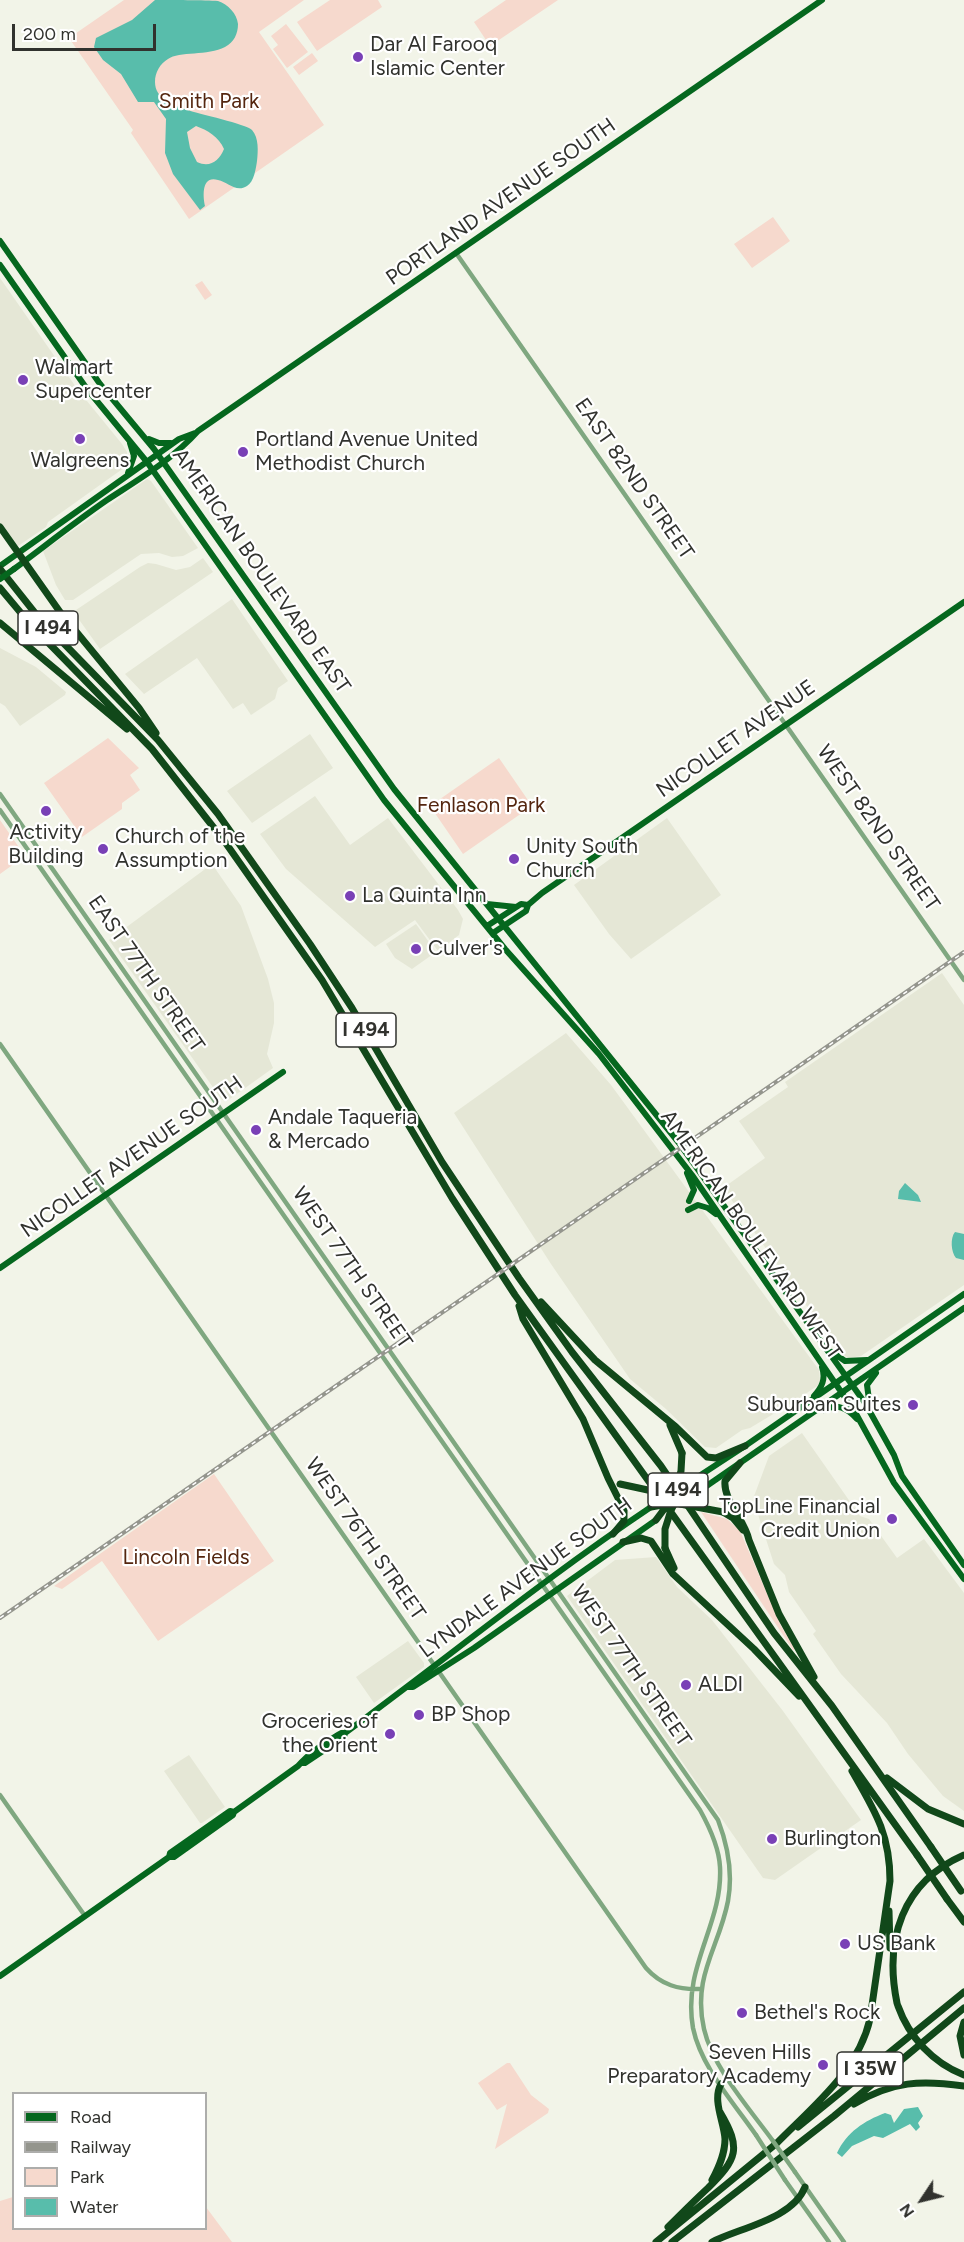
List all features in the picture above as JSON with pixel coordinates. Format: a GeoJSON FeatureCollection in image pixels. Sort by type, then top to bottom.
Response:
{"type":"FeatureCollection","features":[{"type":"Feature","properties":{"kind":"highway"},"geometry":{"type":"LineString","coordinates":[[0,527],[60,612],[139,708],[170,755]]}},
{"type":"Feature","properties":{"kind":"highway","name":"I 494"},"geometry":{"type":"LineString","coordinates":[[0,567],[39,618],[170,755],[218,814],[310,944],[352,1008],[442,1162],[519,1278],[558,1333],[661,1466],[774,1632],[880,1772],[963,1892]]}},
{"type":"Feature","properties":{"kind":"highway","name":"I 494"},"geometry":{"type":"LineString","coordinates":[[0,588],[45,640],[152,749],[225,842],[322,980],[452,1198],[515,1295],[964,1922]]}},
{"type":"Feature","properties":{"kind":"highway"},"geometry":{"type":"LineString","coordinates":[[0,623],[152,749]]}},
{"type":"Feature","properties":{"kind":"highway"},"geometry":{"type":"LineString","coordinates":[[519,1278],[595,1360],[667,1420],[701,1453],[712,1459],[745,1446]]}},
{"type":"Feature","properties":{"kind":"highway"},"geometry":{"type":"LineString","coordinates":[[515,1295],[523,1319],[583,1419],[624,1510],[624,1521],[613,1534]]}},
{"type":"Feature","properties":{"kind":"highway"},"geometry":{"type":"LineString","coordinates":[[667,1420],[681,1454],[680,1476],[665,1529],[665,1548],[672,1565],[685,1585]]}},
{"type":"Feature","properties":{"kind":"highway"},"geometry":{"type":"LineString","coordinates":[[601,1463],[610,1476],[620,1484],[723,1512],[738,1523],[749,1540],[779,1614],[832,1706]]}},
{"type":"Feature","properties":{"kind":"highway"},"geometry":{"type":"LineString","coordinates":[[741,1463],[728,1476],[724,1485],[726,1493],[747,1529],[749,1540]]}},
{"type":"Feature","properties":{"kind":"highway"},"geometry":{"type":"LineString","coordinates":[[652,1522],[690,1482]]}},
{"type":"Feature","properties":{"kind":"highway"},"geometry":{"type":"LineString","coordinates":[[651,1507],[695,1494]]}},
{"type":"Feature","properties":{"kind":"highway"},"geometry":{"type":"LineString","coordinates":[[623,1542],[641,1538],[651,1541],[674,1574],[754,1649],[821,1720]]}},
{"type":"Feature","properties":{"kind":"highway"},"geometry":{"type":"LineString","coordinates":[[775,2145],[850,2066],[867,2034],[888,1894],[890,1868],[888,1851],[878,1815],[826,1728]]}},
{"type":"Feature","properties":{"kind":"highway"},"geometry":{"type":"LineString","coordinates":[[880,1772],[927,1809],[964,1824]]}},
{"type":"Feature","properties":{"kind":"highway"},"geometry":{"type":"LineString","coordinates":[[897,2004],[892,1974],[892,1952],[903,1913],[915,1892],[925,1881],[964,1855]]}},
{"type":"Feature","properties":{"kind":"highway"},"geometry":{"type":"LineString","coordinates":[[888,1894],[889,1960],[892,1989],[897,2004],[909,2029],[930,2055],[951,2070],[964,2075]]}},
{"type":"Feature","properties":{"kind":"highway","name":"I 35W"},"geometry":{"type":"LineString","coordinates":[[655,2242],[964,1992]]}},
{"type":"Feature","properties":{"kind":"highway","name":"I 35W"},"geometry":{"type":"LineString","coordinates":[[672,2242],[834,2116],[964,2008]]}},
{"type":"Feature","properties":{"kind":"highway"},"geometry":{"type":"LineString","coordinates":[[964,2022],[960,2036],[964,2055]]}},
{"type":"Feature","properties":{"kind":"highway"},"geometry":{"type":"LineString","coordinates":[[834,2116],[869,2095],[900,2084],[926,2082],[964,2086]]}},
{"type":"Feature","properties":{"kind":"highway"},"geometry":{"type":"LineString","coordinates":[[655,2242],[728,2167],[734,2151],[732,2134],[720,2112],[717,2091],[721,2084]]}},
{"type":"Feature","properties":{"kind":"highway"},"geometry":{"type":"LineString","coordinates":[[712,2242],[768,2221],[798,2199],[805,2187]]}},
{"type":"Feature","properties":{"kind":"main road","name":"PORTLAND AVENUE SOUTH"},"geometry":{"type":"LineString","coordinates":[[0,567],[179,439],[198,431],[822,0]]}},
{"type":"Feature","properties":{"kind":"main road","name":"AMERICAN BOULEVARD EAST"},"geometry":{"type":"LineString","coordinates":[[0,241],[104,389],[164,462],[394,789],[499,918]]}},
{"type":"Feature","properties":{"kind":"main road","name":"AMERICAN BOULEVARD EAST"},"geometry":{"type":"LineString","coordinates":[[0,264],[93,397],[153,470],[378,792],[487,926]]}},
{"type":"Feature","properties":{"kind":"main road"},"geometry":{"type":"LineString","coordinates":[[74,370],[85,362]]}},
{"type":"Feature","properties":{"kind":"main road","name":"PORTLAND AVENUE SOUTH"},"geometry":{"type":"LineString","coordinates":[[0,579],[89,513],[164,462],[198,431]]}},
{"type":"Feature","properties":{"kind":"main road"},"geometry":{"type":"LineString","coordinates":[[141,432],[150,440],[159,443],[168,444],[179,439]]}},
{"type":"Feature","properties":{"kind":"main road"},"geometry":{"type":"LineString","coordinates":[[122,479],[133,461],[132,447],[128,437]]}},
{"type":"Feature","properties":{"kind":"main road"},"geometry":{"type":"LineString","coordinates":[[226,573],[237,566]]}},
{"type":"Feature","properties":{"kind":"main road"},"geometry":{"type":"LineString","coordinates":[[237,588],[248,581]]}},
{"type":"Feature","properties":{"kind":"main road","name":"NICOLLET AVENUE"},"geometry":{"type":"LineString","coordinates":[[493,933],[526,911],[528,905],[964,602]]}},
{"type":"Feature","properties":{"kind":"main road"},"geometry":{"type":"LineString","coordinates":[[425,852],[436,842]]}},
{"type":"Feature","properties":{"kind":"main road"},"geometry":{"type":"LineString","coordinates":[[487,904],[517,907]]}},
{"type":"Feature","properties":{"kind":"main road","name":"NICOLLET AVENUE"},"geometry":{"type":"LineString","coordinates":[[499,918],[521,904],[528,905]]}},
{"type":"Feature","properties":{"kind":"main road"},"geometry":{"type":"LineString","coordinates":[[487,926],[499,918]]}},
{"type":"Feature","properties":{"kind":"main road","name":"AMERICAN BOULEVARD WEST"},"geometry":{"type":"LineString","coordinates":[[499,918],[679,1143],[825,1346],[872,1416],[894,1455],[902,1476],[964,1565]]}},
{"type":"Feature","properties":{"kind":"main road","name":"AMERICAN BOULEVARD WEST"},"geometry":{"type":"LineString","coordinates":[[487,926],[599,1054],[680,1159],[843,1393],[864,1426],[894,1483],[964,1580]]}},
{"type":"Feature","properties":{"kind":"main road"},"geometry":{"type":"LineString","coordinates":[[550,999],[558,992]]}},
{"type":"Feature","properties":{"kind":"main road","name":"NICOLLET AVENUE SOUTH"},"geometry":{"type":"LineString","coordinates":[[0,1268],[283,1072]]}},
{"type":"Feature","properties":{"kind":"main road"},"geometry":{"type":"LineString","coordinates":[[680,1159],[694,1190],[688,1201]]}},
{"type":"Feature","properties":{"kind":"main road"},"geometry":{"type":"LineString","coordinates":[[688,1210],[698,1205],[708,1208],[721,1218]]}},
{"type":"Feature","properties":{"kind":"main road"},"geometry":{"type":"LineString","coordinates":[[690,1482],[964,1294]]}},
{"type":"Feature","properties":{"kind":"main road"},"geometry":{"type":"LineString","coordinates":[[695,1494],[964,1308]]}},
{"type":"Feature","properties":{"kind":"main road"},"geometry":{"type":"LineString","coordinates":[[825,1346],[845,1361],[871,1359]]}},
{"type":"Feature","properties":{"kind":"main road"},"geometry":{"type":"LineString","coordinates":[[810,1401],[823,1384],[825,1375],[816,1353]]}},
{"type":"Feature","properties":{"kind":"main road"},"geometry":{"type":"LineString","coordinates":[[872,1416],[867,1385],[879,1368]]}},
{"type":"Feature","properties":{"kind":"main road"},"geometry":{"type":"LineString","coordinates":[[810,1416],[837,1406],[853,1414],[864,1426]]}},
{"type":"Feature","properties":{"kind":"main road","name":"LYNDALE AVENUE SOUTH"},"geometry":{"type":"LineString","coordinates":[[0,1976],[169,1857],[174,1857],[205,1836],[301,1763],[321,1754],[344,1737],[345,1733],[408,1687],[413,1688],[541,1584],[651,1507]]}},
{"type":"Feature","properties":{"kind":"main road","name":"LYNDALE AVENUE SOUTH"},"geometry":{"type":"LineString","coordinates":[[436,1668],[474,1648],[652,1522]]}},
{"type":"Feature","properties":{"kind":"street","name":"EAST 82ND STREET"},"geometry":{"type":"LineString","coordinates":[[456,253],[786,725]]}},
{"type":"Feature","properties":{"kind":"street","name":"WEST 82ND STREET"},"geometry":{"type":"LineString","coordinates":[[786,725],[964,980]]}},
{"type":"Feature","properties":{"kind":"street","name":"EAST 77TH STREET"},"geometry":{"type":"LineString","coordinates":[[0,794],[223,1114]]}},
{"type":"Feature","properties":{"kind":"street","name":"EAST 77TH STREET"},"geometry":{"type":"LineString","coordinates":[[0,810],[216,1119]]}},
{"type":"Feature","properties":{"kind":"street"},"geometry":{"type":"LineString","coordinates":[[138,1006],[170,1048],[172,1050],[177,1048]]}},
{"type":"Feature","properties":{"kind":"street","name":"WEST 76TH STREET"},"geometry":{"type":"LineString","coordinates":[[0,1044],[646,1968],[654,1977],[668,1985],[691,1990],[701,1989]]}},
{"type":"Feature","properties":{"kind":"street","name":"WEST 77TH STREET"},"geometry":{"type":"LineString","coordinates":[[223,1114],[709,1806],[725,1838],[729,1855],[728,1901],[705,1970],[701,1989],[701,2011],[707,2041],[729,2079]]}},
{"type":"Feature","properties":{"kind":"street","name":"WEST 77TH STREET"},"geometry":{"type":"LineString","coordinates":[[216,1119],[700,1810],[710,1828],[720,1864],[718,1901],[700,1953],[691,1990],[694,2029],[699,2049],[710,2071],[721,2084]]}},
{"type":"Feature","properties":{"kind":"street"},"geometry":{"type":"LineString","coordinates":[[0,1795],[85,1916]]}},
{"type":"Feature","properties":{"kind":"street"},"geometry":{"type":"LineString","coordinates":[[830,2242],[798,2199],[721,2084],[729,2079],[844,2242]]}},
{"type":"Feature","properties":{"kind":"shaded area"},"geometry":{"type":"Polygon","coordinates":[[[0,278],[78,390],[127,452],[127,465],[15,548],[0,527],[0,278]]]}},
{"type":"Feature","properties":{"kind":"shaded area"},"geometry":{"type":"Polygon","coordinates":[[[147,479],[151,481],[198,548],[183,556],[172,557],[159,553],[141,554],[73,600],[65,600],[56,585],[43,551],[147,479]]]}},
{"type":"Feature","properties":{"kind":"shaded area"},"geometry":{"type":"Polygon","coordinates":[[[203,558],[213,572],[100,649],[75,614],[76,610],[148,563],[176,570],[190,567],[203,558]]]}},
{"type":"Feature","properties":{"kind":"shaded area"},"geometry":{"type":"Polygon","coordinates":[[[232,599],[288,681],[278,688],[275,699],[251,715],[243,703],[233,709],[197,658],[144,694],[125,674],[232,599]]]}},
{"type":"Feature","properties":{"kind":"shaded area"},"geometry":{"type":"Polygon","coordinates":[[[0,648],[36,667],[66,692],[65,695],[20,726],[5,706],[0,703],[0,648]]]}},
{"type":"Feature","properties":{"kind":"shaded area"},"geometry":{"type":"Polygon","coordinates":[[[310,734],[333,768],[252,823],[227,791],[310,734]]]}},
{"type":"Feature","properties":{"kind":"shaded area"},"geometry":{"type":"Polygon","coordinates":[[[315,796],[350,845],[388,818],[458,910],[463,919],[459,935],[438,951],[415,920],[375,947],[286,869],[260,834],[315,796]]]}},
{"type":"Feature","properties":{"kind":"shaded area"},"geometry":{"type":"Polygon","coordinates":[[[667,818],[721,895],[631,959],[609,934],[574,885],[667,818]]]}},
{"type":"Feature","properties":{"kind":"shaded area"},"geometry":{"type":"Polygon","coordinates":[[[212,864],[241,906],[268,979],[274,1003],[274,1023],[267,1054],[273,1068],[227,1101],[222,1100],[109,940],[212,864]]]}},
{"type":"Feature","properties":{"kind":"shaded area"},"geometry":{"type":"Polygon","coordinates":[[[416,924],[436,952],[412,969],[395,958],[386,944],[416,924]]]}},
{"type":"Feature","properties":{"kind":"shaded area"},"geometry":{"type":"Polygon","coordinates":[[[942,973],[964,1005],[964,1285],[861,1356],[849,1358],[840,1353],[723,1188],[765,1158],[739,1121],[788,1087],[785,1082],[942,973]]]}},
{"type":"Feature","properties":{"kind":"shaded area"},"geometry":{"type":"Polygon","coordinates":[[[566,1033],[611,1085],[819,1370],[820,1381],[817,1386],[716,1448],[705,1447],[666,1409],[630,1379],[551,1264],[454,1113],[566,1033]]]}},
{"type":"Feature","properties":{"kind":"shaded area"},"geometry":{"type":"Polygon","coordinates":[[[802,1433],[860,1516],[869,1519],[897,1558],[924,1539],[964,1593],[964,1811],[943,1796],[908,1754],[887,1723],[841,1674],[813,1634],[816,1631],[789,1592],[785,1575],[774,1564],[753,1499],[769,1456],[802,1433]]]}},
{"type":"Feature","properties":{"kind":"shaded area"},"geometry":{"type":"Polygon","coordinates":[[[656,1557],[677,1587],[712,1620],[783,1711],[861,1820],[775,1880],[763,1878],[567,1596],[615,1560],[656,1557]]]}},
{"type":"Feature","properties":{"kind":"shaded area"},"geometry":{"type":"Polygon","coordinates":[[[408,1641],[424,1663],[424,1667],[374,1703],[356,1677],[408,1641]]]}},
{"type":"Feature","properties":{"kind":"shaded area"},"geometry":{"type":"Polygon","coordinates":[[[189,1755],[225,1807],[202,1823],[164,1771],[189,1755]]]}},
{"type":"Feature","properties":{"kind":"green space","name":"Smith Park"},"geometry":{"type":"Polygon","coordinates":[[[124,0],[304,0],[259,32],[324,125],[189,219],[131,133],[133,130],[69,38],[124,0]]]}},
{"type":"Feature","properties":{"kind":"green space"},"geometry":{"type":"Polygon","coordinates":[[[330,0],[378,0],[382,7],[317,51],[297,22],[330,0]]]}},
{"type":"Feature","properties":{"kind":"green space"},"geometry":{"type":"Polygon","coordinates":[[[506,0],[558,0],[490,46],[474,22],[506,0]]]}},
{"type":"Feature","properties":{"kind":"green space"},"geometry":{"type":"Polygon","coordinates":[[[286,24],[308,52],[287,68],[273,49],[278,45],[271,36],[286,24]]]}},
{"type":"Feature","properties":{"kind":"green space"},"geometry":{"type":"Polygon","coordinates":[[[312,53],[318,61],[299,75],[293,67],[312,53]]]}},
{"type":"Feature","properties":{"kind":"green space"},"geometry":{"type":"Polygon","coordinates":[[[773,217],[790,241],[752,268],[734,244],[773,217]]]}},
{"type":"Feature","properties":{"kind":"green space"},"geometry":{"type":"Polygon","coordinates":[[[202,281],[212,295],[205,300],[195,285],[202,281]]]}},
{"type":"Feature","properties":{"kind":"green space"},"geometry":{"type":"Polygon","coordinates":[[[108,738],[139,768],[130,775],[140,790],[122,803],[122,809],[82,837],[44,783],[108,738]]]}},
{"type":"Feature","properties":{"kind":"green space","name":"Fenlason Park"},"geometry":{"type":"Polygon","coordinates":[[[499,758],[532,806],[463,854],[430,806],[499,758]]]}},
{"type":"Feature","properties":{"kind":"green space"},"geometry":{"type":"Polygon","coordinates":[[[0,820],[25,856],[0,874],[0,820]]]}},
{"type":"Feature","properties":{"kind":"green space","name":"Lincoln Fields"},"geometry":{"type":"Polygon","coordinates":[[[214,1474],[274,1561],[158,1641],[102,1561],[62,1589],[54,1586],[214,1474]]]}},
{"type":"Feature","properties":{"kind":"green space"},"geometry":{"type":"Polygon","coordinates":[[[701,1512],[727,1519],[740,1531],[781,1626],[795,1649],[793,1650],[701,1512]]]}},
{"type":"Feature","properties":{"kind":"green space"},"geometry":{"type":"Polygon","coordinates":[[[510,2063],[531,2095],[549,2109],[548,2113],[495,2149],[507,2104],[497,2110],[478,2083],[510,2063]]]}},
{"type":"Feature","properties":{"kind":"green space"},"geometry":{"type":"Polygon","coordinates":[[[12,2197],[12,2230],[207,2230],[207,2208],[232,2242],[0,2242],[0,2201],[12,2197]]]}},
{"type":"Feature","properties":{"kind":"water"},"geometry":{"type":"Polygon","coordinates":[[[155,0],[218,1],[234,13],[238,28],[231,43],[218,50],[179,55],[168,59],[158,69],[155,82],[161,97],[171,103],[252,130],[258,149],[253,178],[247,186],[239,188],[212,179],[204,188],[205,206],[200,210],[173,174],[165,153],[166,119],[154,102],[138,102],[121,74],[103,60],[94,47],[96,38],[132,20],[155,0]],[[196,126],[187,132],[190,148],[197,162],[210,164],[220,157],[224,149],[216,138],[196,126]]]}},
{"type":"Feature","properties":{"kind":"water"},"geometry":{"type":"Polygon","coordinates":[[[905,1183],[918,1195],[921,1202],[898,1199],[899,1191],[905,1183]]]}},
{"type":"Feature","properties":{"kind":"water"},"geometry":{"type":"Polygon","coordinates":[[[955,1232],[964,1234],[964,1260],[956,1258],[953,1252],[952,1241],[955,1232]]]}},
{"type":"Feature","properties":{"kind":"water"},"geometry":{"type":"Polygon","coordinates":[[[918,2107],[923,2116],[918,2123],[920,2127],[916,2131],[910,2124],[883,2138],[874,2136],[852,2146],[842,2157],[837,2153],[851,2133],[870,2120],[885,2113],[891,2115],[894,2123],[904,2109],[918,2107]]]}},
{"type":"Feature","properties":{"kind":"railway"},"geometry":{"type":"LineString","coordinates":[[0,1618],[964,952]]}},
{"type":"Feature","properties":{"kind":"place","name":"Dar Al Farooq Islamic Center"},"geometry":{"type":"Point","coordinates":[358,57]}},
{"type":"Feature","properties":{"kind":"place","name":"Walmart Supercenter"},"geometry":{"type":"Point","coordinates":[23,380]}},
{"type":"Feature","properties":{"kind":"place","name":"Walgreens"},"geometry":{"type":"Point","coordinates":[80,439]}},
{"type":"Feature","properties":{"kind":"place","name":"Portland Avenue United Methodist Church"},"geometry":{"type":"Point","coordinates":[243,452]}},
{"type":"Feature","properties":{"kind":"place","name":"Activity Building"},"geometry":{"type":"Point","coordinates":[46,811]}},
{"type":"Feature","properties":{"kind":"place","name":"Church of the Assumption"},"geometry":{"type":"Point","coordinates":[103,849]}},
{"type":"Feature","properties":{"kind":"place","name":"Unity South Church"},"geometry":{"type":"Point","coordinates":[514,859]}},
{"type":"Feature","properties":{"kind":"place","name":"La Quinta Inn"},"geometry":{"type":"Point","coordinates":[350,896]}},
{"type":"Feature","properties":{"kind":"place","name":"Culver's"},"geometry":{"type":"Point","coordinates":[416,949]}},
{"type":"Feature","properties":{"kind":"place","name":"Andale Taqueria & Mercado"},"geometry":{"type":"Point","coordinates":[256,1130]}},
{"type":"Feature","properties":{"kind":"place","name":"Suburban Suites"},"geometry":{"type":"Point","coordinates":[913,1405]}},
{"type":"Feature","properties":{"kind":"place","name":"TopLine Financial Credit Union"},"geometry":{"type":"Point","coordinates":[892,1519]}},
{"type":"Feature","properties":{"kind":"place","name":"ALDI"},"geometry":{"type":"Point","coordinates":[686,1685]}},
{"type":"Feature","properties":{"kind":"place","name":"BP Shop"},"geometry":{"type":"Point","coordinates":[419,1715]}},
{"type":"Feature","properties":{"kind":"place","name":"Groceries of the Orient"},"geometry":{"type":"Point","coordinates":[390,1734]}},
{"type":"Feature","properties":{"kind":"place","name":"Burlington"},"geometry":{"type":"Point","coordinates":[772,1839]}},
{"type":"Feature","properties":{"kind":"place","name":"US Bank"},"geometry":{"type":"Point","coordinates":[845,1944]}},
{"type":"Feature","properties":{"kind":"place","name":"Bethel's Rock"},"geometry":{"type":"Point","coordinates":[742,2013]}},
{"type":"Feature","properties":{"kind":"place","name":"Seven Hills Preparatory Academy"},"geometry":{"type":"Point","coordinates":[823,2065]}}]}
